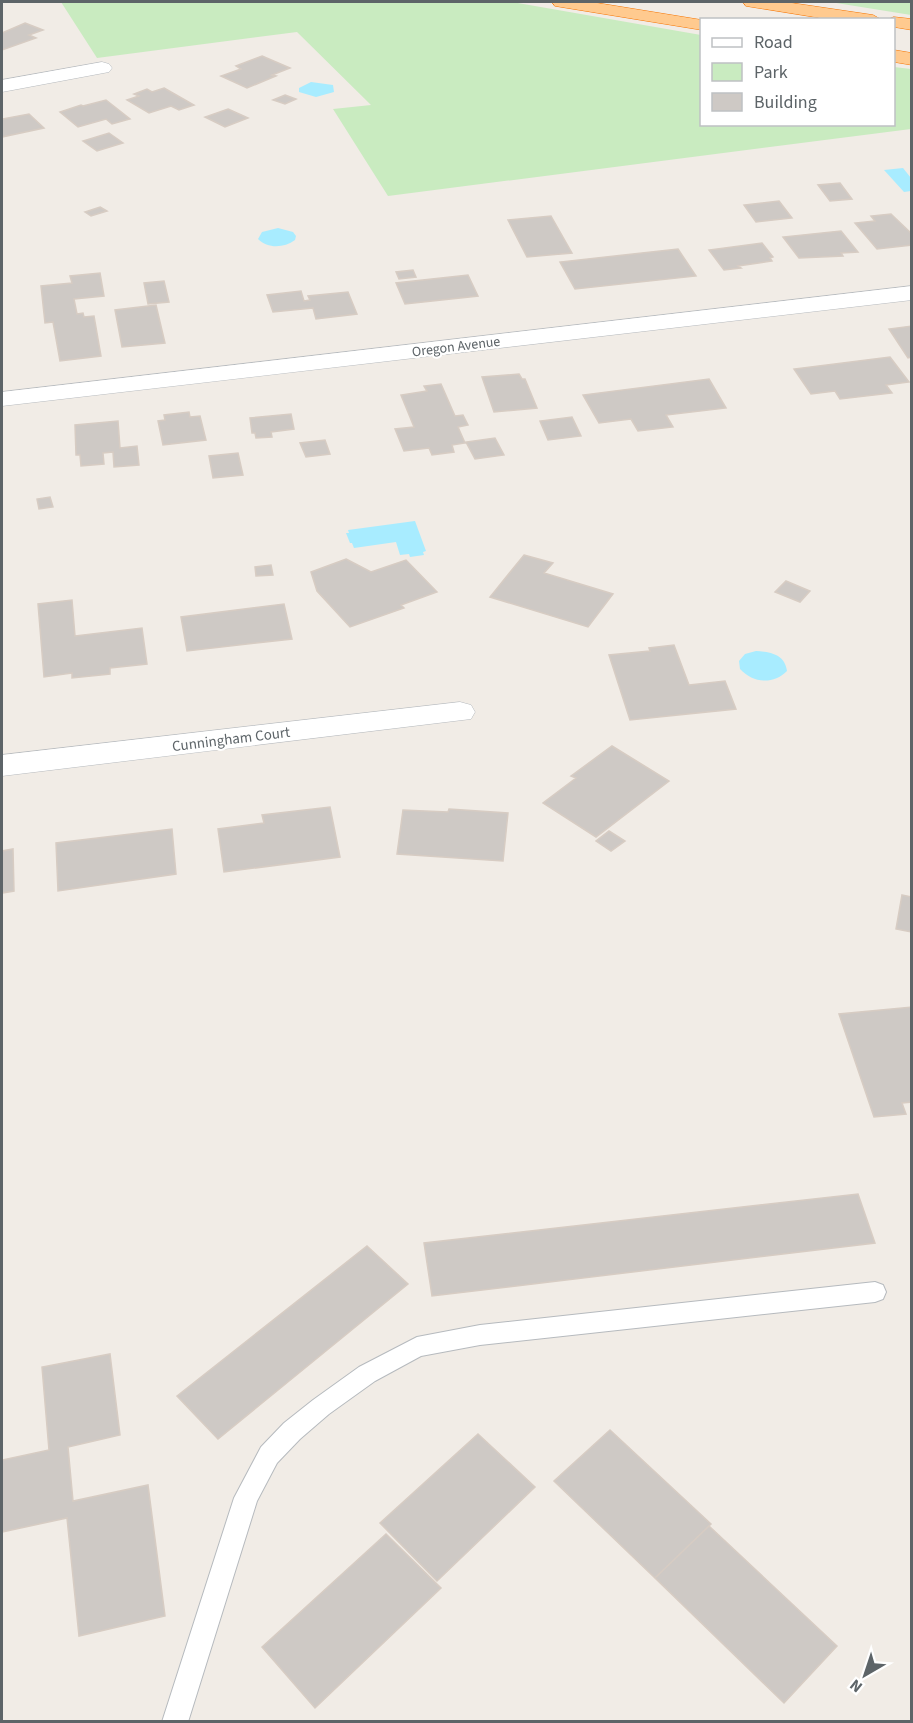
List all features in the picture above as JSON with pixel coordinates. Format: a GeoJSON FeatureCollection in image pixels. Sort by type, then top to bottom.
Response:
{"type":"FeatureCollection","features":[{"type":"Feature","properties":{"kind":"highway"},"geometry":{"type":"LineString","coordinates":[[561,2],[700,25]]}},
{"type":"Feature","properties":{"kind":"highway"},"geometry":{"type":"LineString","coordinates":[[752,2],[860,18]]}},
{"type":"Feature","properties":{"kind":"highway"},"geometry":{"type":"LineString","coordinates":[[895,22],[912,25]]}},
{"type":"Feature","properties":{"kind":"highway"},"geometry":{"type":"LineString","coordinates":[[895,56],[912,58]]}},
{"type":"Feature","properties":{"kind":"street"},"geometry":{"type":"LineString","coordinates":[[2,86],[102,68]]}},
{"type":"Feature","properties":{"kind":"street","name":"Oregon Avenue"},"geometry":{"type":"LineString","coordinates":[[2,399],[912,293]]}},
{"type":"Feature","properties":{"kind":"street","name":"Cunningham Court"},"geometry":{"type":"LineString","coordinates":[[2,766],[460,712]]}},
{"type":"Feature","properties":{"kind":"lane"},"geometry":{"type":"LineString","coordinates":[[175,1722],[246,1498],[269,1455],[292,1431],[321,1407],[367,1374],[417,1347],[480,1335],[875,1292]]}},
{"type":"Feature","properties":{"kind":"green space"},"geometry":{"type":"Polygon","coordinates":[[[61,2],[512,2],[700,35],[700,126],[895,126],[895,67],[911,69],[911,129],[388,196],[333,109],[371,105],[297,32],[97,58],[61,2]]]}},
{"type":"Feature","properties":{"kind":"green space"},"geometry":{"type":"Polygon","coordinates":[[[830,2],[911,2],[911,15],[830,2]]]}},
{"type":"Feature","properties":{"kind":"water"},"geometry":{"type":"Polygon","coordinates":[[[311,82],[333,85],[334,92],[316,97],[299,92],[299,88],[311,82]]]}},
{"type":"Feature","properties":{"kind":"water"},"geometry":{"type":"Polygon","coordinates":[[[903,168],[911,178],[911,191],[904,192],[884,170],[903,168]]]}},
{"type":"Feature","properties":{"kind":"water"},"geometry":{"type":"Polygon","coordinates":[[[278,228],[293,232],[296,236],[295,240],[286,245],[271,246],[258,239],[262,232],[278,228]]]}},
{"type":"Feature","properties":{"kind":"water"},"geometry":{"type":"Polygon","coordinates":[[[415,521],[426,551],[423,552],[424,555],[410,557],[409,554],[400,555],[396,542],[354,548],[346,533],[349,533],[348,530],[415,521]]]}},
{"type":"Feature","properties":{"kind":"water"},"geometry":{"type":"Polygon","coordinates":[[[756,651],[780,657],[787,671],[776,679],[769,680],[757,679],[745,674],[740,669],[739,661],[745,654],[756,651]]]}},
{"type":"Feature","properties":{"kind":"building"},"geometry":{"type":"Polygon","coordinates":[[[25,23],[43,30],[29,35],[36,38],[2,50],[2,33],[25,23]]]}},
{"type":"Feature","properties":{"kind":"building"},"geometry":{"type":"Polygon","coordinates":[[[262,56],[290,68],[247,88],[221,76],[241,69],[236,66],[262,56]]]}},
{"type":"Feature","properties":{"kind":"building"},"geometry":{"type":"Polygon","coordinates":[[[164,88],[194,105],[179,110],[171,106],[149,113],[127,100],[139,96],[134,94],[147,89],[152,92],[164,88]]]}},
{"type":"Feature","properties":{"kind":"building"},"geometry":{"type":"Polygon","coordinates":[[[285,95],[296,99],[285,104],[273,100],[285,95]]]}},
{"type":"Feature","properties":{"kind":"building"},"geometry":{"type":"Polygon","coordinates":[[[106,100],[130,119],[112,124],[106,119],[78,127],[60,112],[81,105],[106,100]]]}},
{"type":"Feature","properties":{"kind":"building"},"geometry":{"type":"Polygon","coordinates":[[[228,109],[248,118],[225,127],[205,117],[228,109]]]}},
{"type":"Feature","properties":{"kind":"building"},"geometry":{"type":"Polygon","coordinates":[[[29,114],[44,128],[2,137],[2,119],[29,114]]]}},
{"type":"Feature","properties":{"kind":"building"},"geometry":{"type":"Polygon","coordinates":[[[109,133],[123,143],[97,151],[83,141],[109,133]]]}},
{"type":"Feature","properties":{"kind":"building"},"geometry":{"type":"Polygon","coordinates":[[[840,183],[852,199],[830,201],[818,185],[840,183]]]}},
{"type":"Feature","properties":{"kind":"building"},"geometry":{"type":"Polygon","coordinates":[[[779,201],[792,218],[756,222],[744,205],[779,201]]]}},
{"type":"Feature","properties":{"kind":"building"},"geometry":{"type":"Polygon","coordinates":[[[100,207],[107,211],[91,216],[85,212],[100,207]]]}},
{"type":"Feature","properties":{"kind":"building"},"geometry":{"type":"Polygon","coordinates":[[[891,214],[912,234],[912,245],[877,249],[855,223],[875,221],[871,216],[891,214]]]}},
{"type":"Feature","properties":{"kind":"building"},"geometry":{"type":"Polygon","coordinates":[[[551,216],[572,253],[527,257],[508,220],[551,216]]]}},
{"type":"Feature","properties":{"kind":"building"},"geometry":{"type":"Polygon","coordinates":[[[841,231],[858,252],[841,253],[843,256],[799,258],[783,237],[841,231]]]}},
{"type":"Feature","properties":{"kind":"building"},"geometry":{"type":"Polygon","coordinates":[[[762,243],[773,257],[770,258],[772,261],[738,266],[741,268],[724,270],[709,250],[762,243]]]}},
{"type":"Feature","properties":{"kind":"building"},"geometry":{"type":"Polygon","coordinates":[[[678,249],[696,276],[575,289],[560,262],[678,249]]]}},
{"type":"Feature","properties":{"kind":"building"},"geometry":{"type":"Polygon","coordinates":[[[413,270],[416,277],[399,279],[396,272],[413,270]]]}},
{"type":"Feature","properties":{"kind":"building"},"geometry":{"type":"Polygon","coordinates":[[[100,273],[104,296],[74,299],[77,314],[83,313],[84,317],[94,316],[101,356],[60,361],[53,322],[45,323],[41,286],[72,283],[70,276],[100,273]]]}},
{"type":"Feature","properties":{"kind":"building"},"geometry":{"type":"Polygon","coordinates":[[[468,275],[478,296],[405,304],[396,283],[468,275]]]}},
{"type":"Feature","properties":{"kind":"building"},"geometry":{"type":"Polygon","coordinates":[[[164,281],[169,302],[148,304],[144,283],[164,281]]]}},
{"type":"Feature","properties":{"kind":"building"},"geometry":{"type":"Polygon","coordinates":[[[301,291],[304,301],[310,300],[308,296],[348,292],[357,314],[316,319],[313,308],[273,312],[267,295],[301,291]]]}},
{"type":"Feature","properties":{"kind":"building"},"geometry":{"type":"Polygon","coordinates":[[[156,305],[165,343],[122,347],[115,310],[156,305]]]}},
{"type":"Feature","properties":{"kind":"building"},"geometry":{"type":"Polygon","coordinates":[[[912,326],[912,357],[908,358],[889,329],[912,326]]]}},
{"type":"Feature","properties":{"kind":"building"},"geometry":{"type":"Polygon","coordinates":[[[890,357],[909,382],[886,385],[892,393],[840,399],[835,391],[811,394],[794,369],[890,357]]]}},
{"type":"Feature","properties":{"kind":"building"},"geometry":{"type":"Polygon","coordinates":[[[519,374],[522,379],[525,379],[537,408],[494,412],[482,377],[519,374]]]}},
{"type":"Feature","properties":{"kind":"building"},"geometry":{"type":"Polygon","coordinates":[[[709,379],[726,408],[666,415],[673,427],[638,431],[631,419],[599,423],[583,395],[709,379]]]}},
{"type":"Feature","properties":{"kind":"building"},"geometry":{"type":"Polygon","coordinates":[[[441,384],[455,416],[463,415],[468,425],[458,427],[465,443],[452,445],[454,452],[432,455],[429,448],[404,451],[395,429],[414,427],[401,395],[427,391],[424,386],[441,384]]]}},
{"type":"Feature","properties":{"kind":"building"},"geometry":{"type":"Polygon","coordinates":[[[189,412],[190,417],[200,416],[206,440],[163,445],[158,421],[165,420],[164,415],[189,412]]]}},
{"type":"Feature","properties":{"kind":"building"},"geometry":{"type":"Polygon","coordinates":[[[291,414],[294,429],[271,432],[272,437],[256,438],[255,433],[252,433],[250,418],[291,414]]]}},
{"type":"Feature","properties":{"kind":"building"},"geometry":{"type":"Polygon","coordinates":[[[572,417],[581,436],[548,440],[540,421],[572,417]]]}},
{"type":"Feature","properties":{"kind":"building"},"geometry":{"type":"Polygon","coordinates":[[[118,421],[120,448],[137,446],[139,465],[114,467],[113,452],[103,453],[104,464],[81,466],[80,455],[76,455],[75,425],[118,421]]]}},
{"type":"Feature","properties":{"kind":"building"},"geometry":{"type":"Polygon","coordinates":[[[495,438],[504,455],[475,459],[466,442],[495,438]]]}},
{"type":"Feature","properties":{"kind":"building"},"geometry":{"type":"Polygon","coordinates":[[[325,440],[330,454],[306,457],[300,443],[325,440]]]}},
{"type":"Feature","properties":{"kind":"building"},"geometry":{"type":"Polygon","coordinates":[[[238,453],[243,475],[213,478],[209,456],[238,453]]]}},
{"type":"Feature","properties":{"kind":"building"},"geometry":{"type":"Polygon","coordinates":[[[50,497],[53,507],[39,509],[37,499],[50,497]]]}},
{"type":"Feature","properties":{"kind":"building"},"geometry":{"type":"Polygon","coordinates":[[[524,555],[553,563],[544,573],[613,594],[588,627],[490,597],[524,555]]]}},
{"type":"Feature","properties":{"kind":"building"},"geometry":{"type":"Polygon","coordinates":[[[346,559],[371,572],[406,560],[437,592],[401,605],[404,608],[350,627],[317,591],[311,572],[346,559]]]}},
{"type":"Feature","properties":{"kind":"building"},"geometry":{"type":"Polygon","coordinates":[[[271,565],[273,575],[256,576],[255,567],[271,565]]]}},
{"type":"Feature","properties":{"kind":"building"},"geometry":{"type":"Polygon","coordinates":[[[786,581],[810,591],[800,602],[775,592],[786,581]]]}},
{"type":"Feature","properties":{"kind":"building"},"geometry":{"type":"Polygon","coordinates":[[[72,600],[75,636],[142,628],[147,664],[110,668],[110,674],[72,678],[72,673],[44,677],[38,604],[72,600]]]}},
{"type":"Feature","properties":{"kind":"building"},"geometry":{"type":"Polygon","coordinates":[[[284,604],[292,639],[187,651],[181,617],[284,604]]]}},
{"type":"Feature","properties":{"kind":"building"},"geometry":{"type":"Polygon","coordinates":[[[674,645],[689,685],[725,681],[736,709],[630,720],[609,655],[650,651],[649,648],[674,645]]]}},
{"type":"Feature","properties":{"kind":"building"},"geometry":{"type":"Polygon","coordinates":[[[612,746],[669,781],[596,837],[543,803],[576,778],[571,776],[612,746]]]}},
{"type":"Feature","properties":{"kind":"building"},"geometry":{"type":"Polygon","coordinates":[[[330,807],[340,857],[224,872],[218,829],[264,823],[262,815],[330,807]]]}},
{"type":"Feature","properties":{"kind":"building"},"geometry":{"type":"Polygon","coordinates":[[[449,809],[508,813],[503,861],[397,854],[403,810],[448,812],[449,809]]]}},
{"type":"Feature","properties":{"kind":"building"},"geometry":{"type":"Polygon","coordinates":[[[172,829],[176,874],[58,891],[56,843],[172,829]]]}},
{"type":"Feature","properties":{"kind":"building"},"geometry":{"type":"Polygon","coordinates":[[[609,831],[625,841],[611,851],[596,841],[609,831]]]}},
{"type":"Feature","properties":{"kind":"building"},"geometry":{"type":"Polygon","coordinates":[[[13,849],[14,891],[2,893],[2,851],[13,849]]]}},
{"type":"Feature","properties":{"kind":"building"},"geometry":{"type":"Polygon","coordinates":[[[902,895],[912,897],[912,932],[896,929],[902,895]]]}},
{"type":"Feature","properties":{"kind":"building"},"geometry":{"type":"Polygon","coordinates":[[[912,1007],[912,1102],[902,1103],[906,1114],[874,1117],[839,1014],[912,1007]]]}},
{"type":"Feature","properties":{"kind":"building"},"geometry":{"type":"Polygon","coordinates":[[[858,1194],[875,1243],[432,1296],[424,1243],[858,1194]]]}},
{"type":"Feature","properties":{"kind":"building"},"geometry":{"type":"Polygon","coordinates":[[[367,1246],[408,1284],[218,1439],[177,1396],[367,1246]]]}},
{"type":"Feature","properties":{"kind":"building"},"geometry":{"type":"Polygon","coordinates":[[[110,1354],[120,1435],[68,1447],[73,1501],[148,1485],[165,1616],[79,1636],[67,1518],[2,1532],[2,1460],[49,1450],[42,1367],[110,1354]]]}},
{"type":"Feature","properties":{"kind":"building"},"geometry":{"type":"Polygon","coordinates":[[[610,1430],[711,1524],[655,1578],[554,1481],[610,1430]]]}},
{"type":"Feature","properties":{"kind":"building"},"geometry":{"type":"Polygon","coordinates":[[[478,1434],[535,1487],[437,1581],[380,1523],[478,1434]]]}},
{"type":"Feature","properties":{"kind":"building"},"geometry":{"type":"Polygon","coordinates":[[[709,1526],[837,1646],[784,1703],[655,1578],[709,1526]]]}},
{"type":"Feature","properties":{"kind":"building"},"geometry":{"type":"Polygon","coordinates":[[[386,1534],[441,1588],[315,1708],[262,1647],[386,1534]]]}}]}
